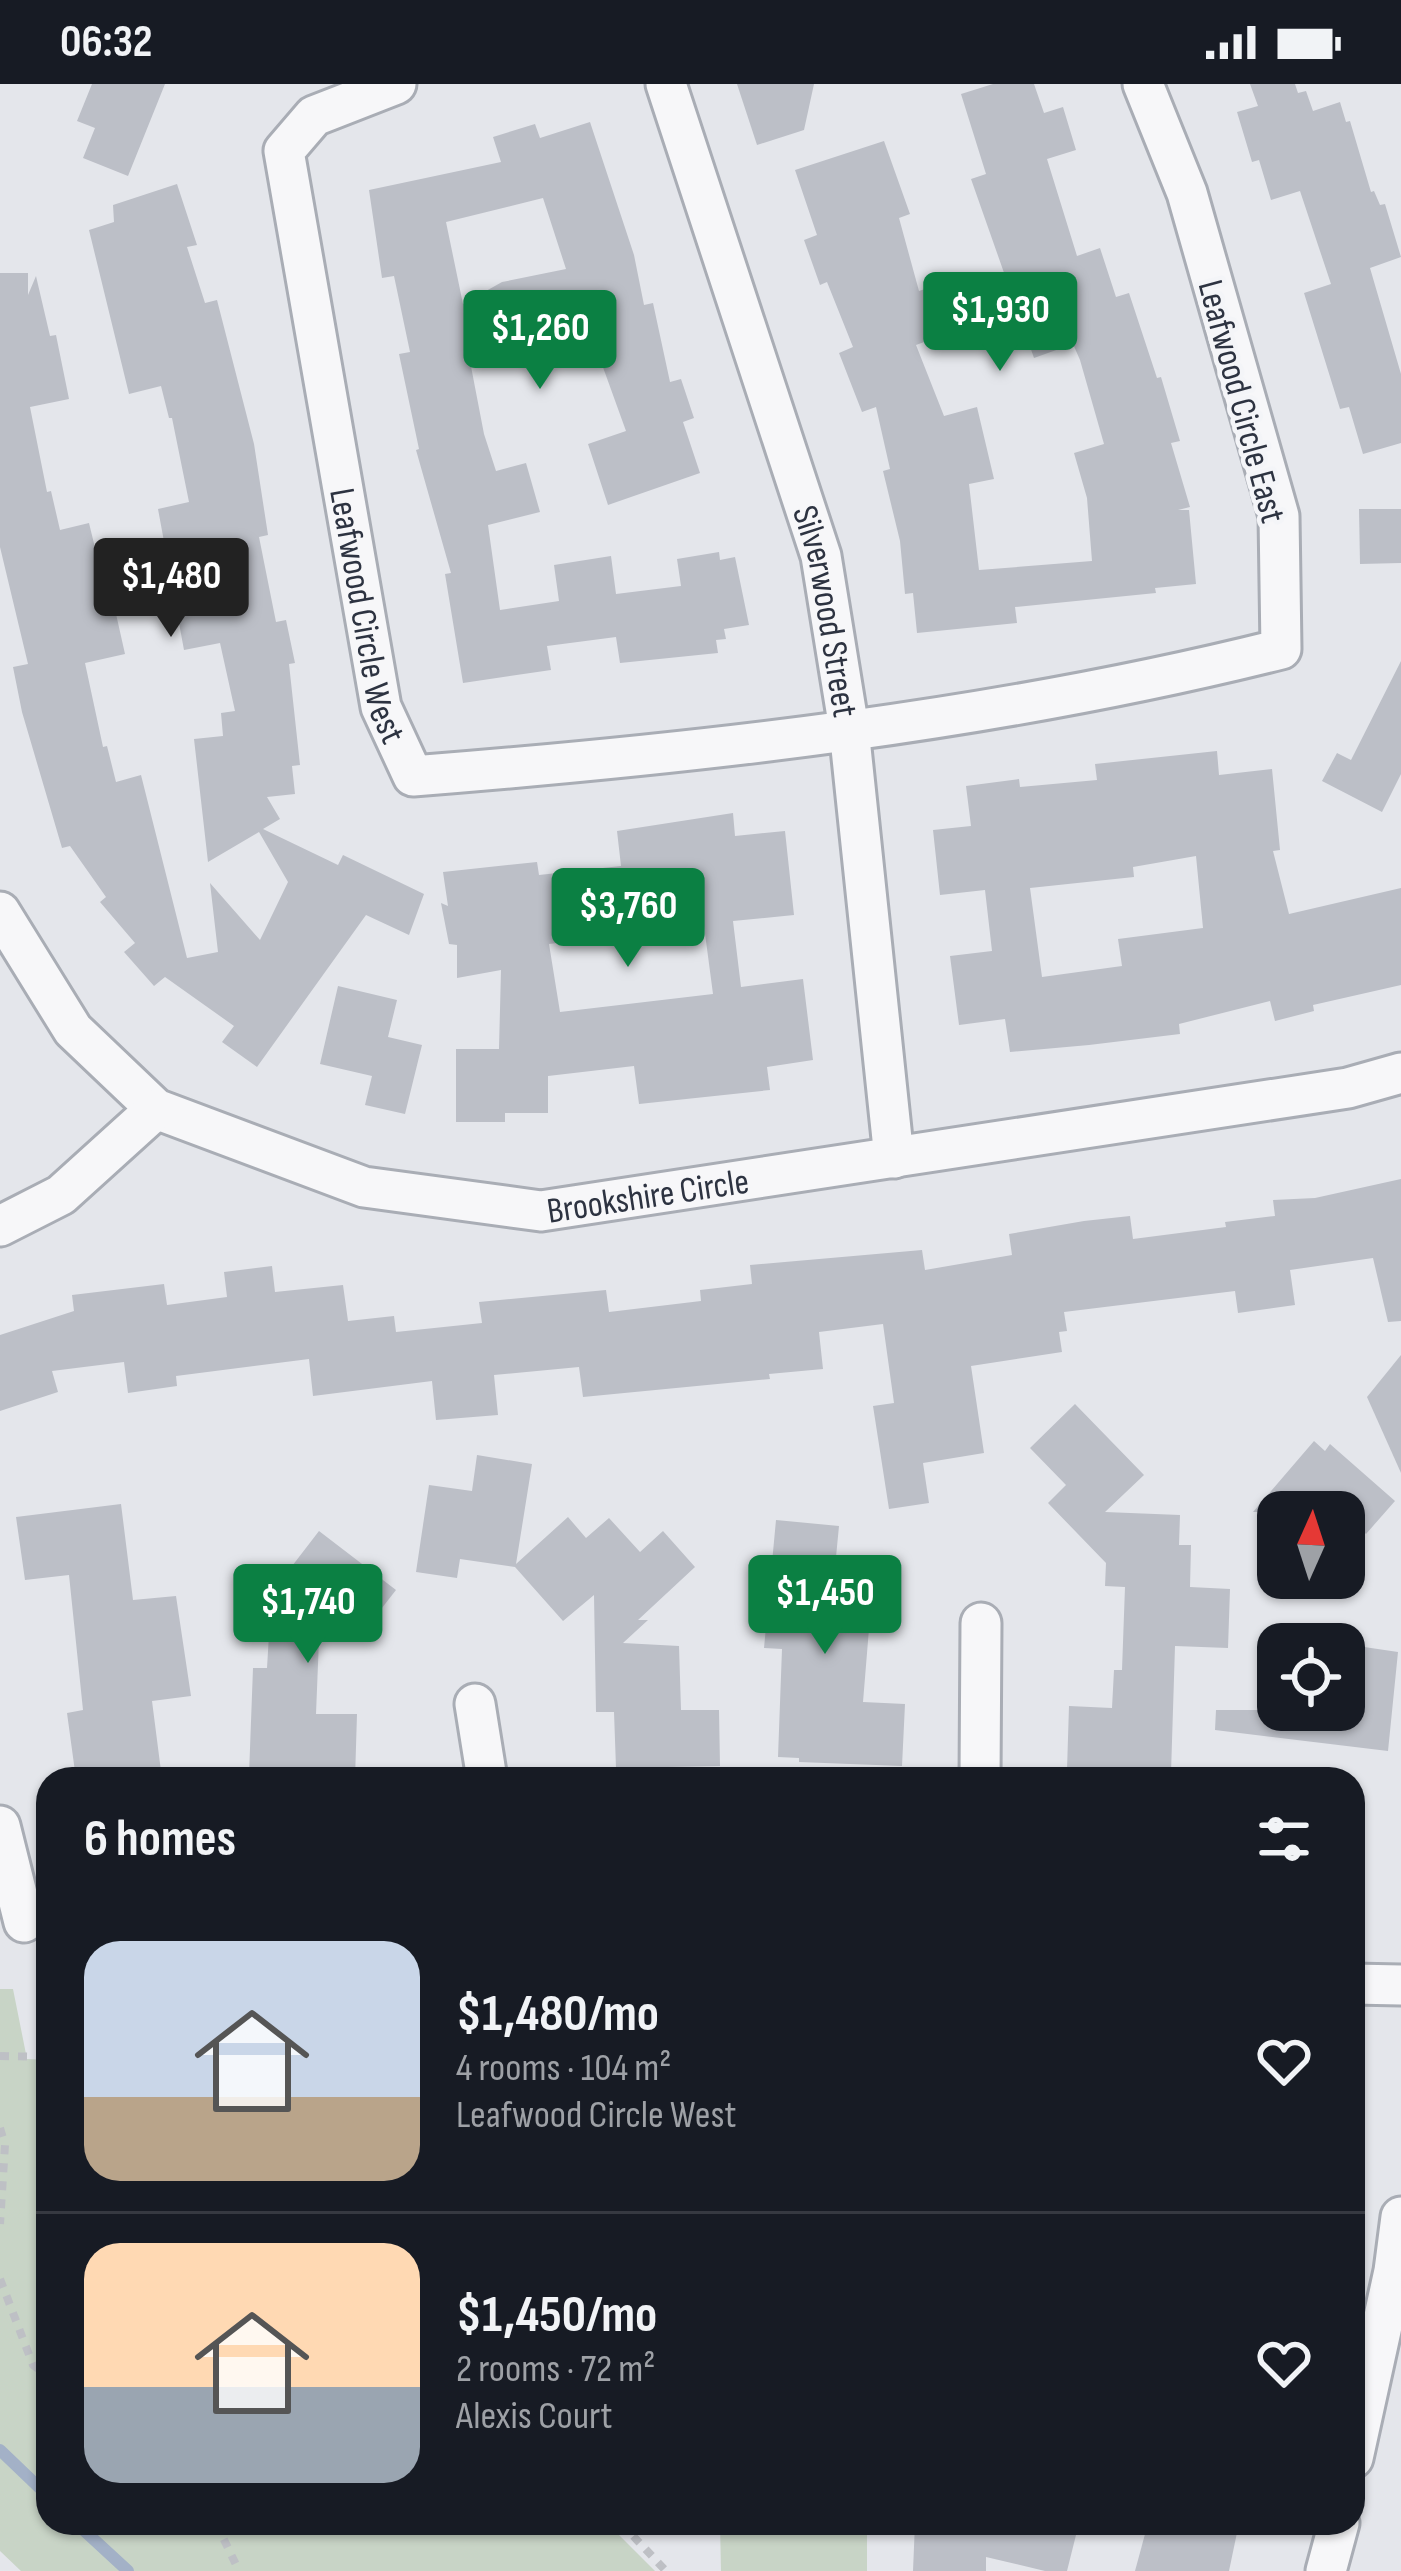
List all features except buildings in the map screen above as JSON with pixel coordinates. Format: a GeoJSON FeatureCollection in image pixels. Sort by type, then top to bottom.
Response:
{"type":"FeatureCollection","features":[{"type":"Feature","properties":{"kind":"street","name":"Leafwood Circle West"},"geometry":{"type":"LineString","coordinates":[[396,84],[314,116],[284,151],[381,707],[413,776],[560,764],[849,729]]}},
{"type":"Feature","properties":{"kind":"street","name":"Silverwood Street"},"geometry":{"type":"LineString","coordinates":[[666,84],[821,556],[849,729],[894,1157]]}},
{"type":"Feature","properties":{"kind":"street","name":"Leafwood Circle East"},"geometry":{"type":"LineString","coordinates":[[849,729],[1151,681],[1280,649],[1279,517],[1187,194],[1143,84]]}},
{"type":"Feature","properties":{"kind":"street","name":"Brookshire Circle"},"geometry":{"type":"LineString","coordinates":[[0,913],[73,1030],[156,1109],[364,1187],[541,1211],[1348,1088],[1401,1073]]}},
{"type":"Feature","properties":{"kind":"street"},"geometry":{"type":"LineString","coordinates":[[0,1226],[62,1195],[156,1109]]}},
{"type":"Feature","properties":{"kind":"street"},"geometry":{"type":"LineString","coordinates":[[980,1767],[981,1622]]}},
{"type":"Feature","properties":{"kind":"street"},"geometry":{"type":"LineString","coordinates":[[475,1704],[485,1767]]}},
{"type":"Feature","properties":{"kind":"street"},"geometry":{"type":"LineString","coordinates":[[0,1826],[24,1923]]}},
{"type":"Feature","properties":{"kind":"street"},"geometry":{"type":"LineString","coordinates":[[1365,1984],[1401,1984]]}},
{"type":"Feature","properties":{"kind":"street"},"geometry":{"type":"LineString","coordinates":[[1365,2403],[1401,2217]]}},
{"type":"Feature","properties":{"kind":"street"},"geometry":{"type":"LineString","coordinates":[[1326,2571],[1336,2535]]}},
{"type":"Feature","properties":{"kind":"path"},"geometry":{"type":"LineString","coordinates":[[0,2056],[36,2057]]}},
{"type":"Feature","properties":{"kind":"path"},"geometry":{"type":"LineString","coordinates":[[0,2128],[5,2145],[0,2224]]}},
{"type":"Feature","properties":{"kind":"path"},"geometry":{"type":"LineString","coordinates":[[0,2279],[36,2367]]}},
{"type":"Feature","properties":{"kind":"path"},"geometry":{"type":"LineString","coordinates":[[222,2535],[239,2571]]}},
{"type":"Feature","properties":{"kind":"path"},"geometry":{"type":"LineString","coordinates":[[631,2535],[665,2571]]}},
{"type":"Feature","properties":{"kind":"green space"},"geometry":{"type":"Polygon","coordinates":[[[0,1989],[13,1989],[27,2059],[36,2059],[36,2535],[619,2535],[655,2571],[21,2571],[0,2551],[0,1989]]]}},
{"type":"Feature","properties":{"kind":"green space"},"geometry":{"type":"Polygon","coordinates":[[[720,2535],[867,2535],[867,2571],[721,2571],[720,2535]]]}},
{"type":"Feature","properties":{"kind":"waterway"},"geometry":{"type":"LineString","coordinates":[[0,2450],[36,2484]]}},
{"type":"Feature","properties":{"kind":"waterway"},"geometry":{"type":"LineString","coordinates":[[89,2535],[128,2571]]}}]}
